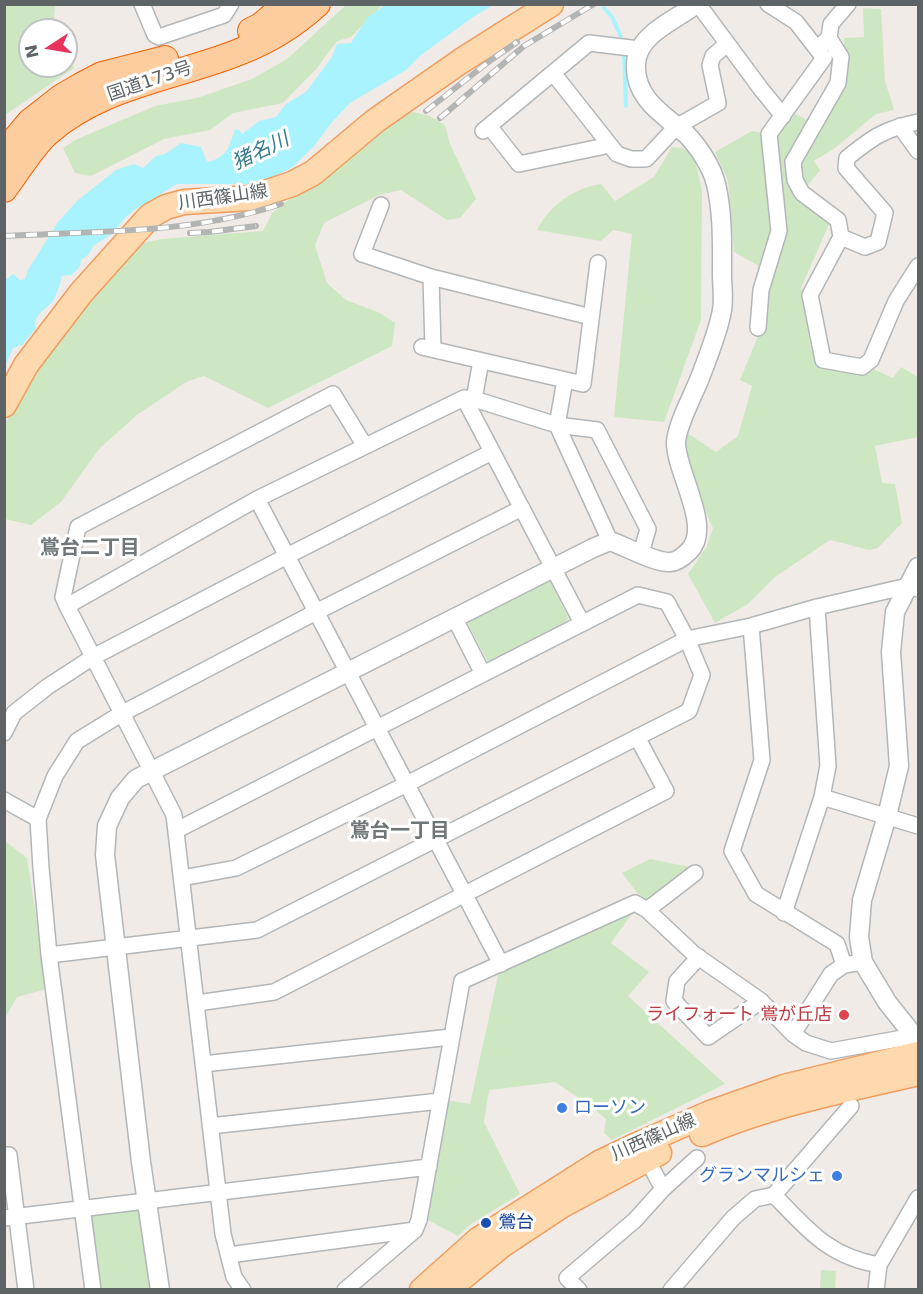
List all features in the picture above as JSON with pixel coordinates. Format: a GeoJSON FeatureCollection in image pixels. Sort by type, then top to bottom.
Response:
{"type":"FeatureCollection","features":[{"type":"Feature","properties":{"kind":"highway","name":"国道173号"},"geometry":{"type":"LineString","coordinates":[[4,153],[30,122],[62,97],[81,86],[102,75],[208,48],[242,36],[261,26],[287,4]]}},
{"type":"Feature","properties":{"kind":"highway","name":"国道173号"},"geometry":{"type":"LineString","coordinates":[[4,189],[44,135],[78,111],[115,92],[238,53],[287,28],[317,4]]}},
{"type":"Feature","properties":{"kind":"main road","name":"川西篠山線"},"geometry":{"type":"LineString","coordinates":[[4,405],[26,365],[81,293],[150,216],[166,207],[184,202],[250,198],[292,184],[313,173],[375,122],[461,61],[551,4]]}},
{"type":"Feature","properties":{"kind":"main road","name":"川西篠山線"},"geometry":{"type":"LineString","coordinates":[[447,1290],[502,1245],[643,1151],[710,1113],[917,1045]]}},
{"type":"Feature","properties":{"kind":"main road","name":"川西篠山線"},"geometry":{"type":"LineString","coordinates":[[422,1290],[478,1240],[601,1162],[643,1151],[790,1104],[918,1073]]}},
{"type":"Feature","properties":{"kind":"street"},"geometry":{"type":"LineString","coordinates":[[142,4],[155,34],[159,37],[224,15],[231,4]]}},
{"type":"Feature","properties":{"kind":"street"},"geometry":{"type":"LineString","coordinates":[[565,380],[557,425],[610,541],[670,562],[688,552],[696,539],[697,522],[676,452],[676,440],[702,374],[722,310],[722,206],[715,177],[699,151],[686,135],[654,108],[644,96],[637,81],[636,63],[639,49],[648,38],[696,4],[783,116]]}},
{"type":"Feature","properties":{"kind":"street"},"geometry":{"type":"LineString","coordinates":[[758,328],[761,290],[779,231],[769,134],[824,58],[796,21],[768,4]]}},
{"type":"Feature","properties":{"kind":"street"},"geometry":{"type":"LineString","coordinates":[[817,49],[829,38],[831,24],[848,4]]}},
{"type":"Feature","properties":{"kind":"street"},"geometry":{"type":"LineString","coordinates":[[829,38],[841,57],[838,82],[793,162],[795,180],[802,193],[838,220],[841,237],[810,295],[823,360],[862,367],[871,360],[896,301],[918,266]]}},
{"type":"Feature","properties":{"kind":"street"},"geometry":{"type":"LineString","coordinates":[[610,144],[519,164],[486,129],[589,43],[639,49]]}},
{"type":"Feature","properties":{"kind":"street"},"geometry":{"type":"LineString","coordinates":[[553,73],[617,154],[631,159],[646,159],[676,127],[718,103],[710,65],[713,56],[727,44]]}},
{"type":"Feature","properties":{"kind":"street"},"geometry":{"type":"LineString","coordinates":[[841,237],[865,247],[878,242],[885,213],[846,168],[847,158],[874,136],[918,122]]}},
{"type":"Feature","properties":{"kind":"street"},"geometry":{"type":"LineString","coordinates":[[900,126],[918,151]]}},
{"type":"Feature","properties":{"kind":"street"},"geometry":{"type":"LineString","coordinates":[[381,205],[362,254],[431,277],[591,317]]}},
{"type":"Feature","properties":{"kind":"street"},"geometry":{"type":"LineString","coordinates":[[431,277],[427,348],[583,384],[598,263]]}},
{"type":"Feature","properties":{"kind":"street"},"geometry":{"type":"LineString","coordinates":[[481,361],[469,398],[492,452],[582,623]]}},
{"type":"Feature","properties":{"kind":"street"},"geometry":{"type":"LineString","coordinates":[[243,1290],[234,1277],[223,1234],[174,815],[63,597],[78,527],[333,394],[365,446]]}},
{"type":"Feature","properties":{"kind":"street"},"geometry":{"type":"LineString","coordinates":[[67,606],[257,499],[469,398],[557,425],[597,430],[648,529],[641,553]]}},
{"type":"Feature","properties":{"kind":"street"},"geometry":{"type":"LineString","coordinates":[[4,733],[14,713],[47,687],[93,657],[492,452]]}},
{"type":"Feature","properties":{"kind":"street"},"geometry":{"type":"LineString","coordinates":[[257,499],[501,964]]}},
{"type":"Feature","properties":{"kind":"street"},"geometry":{"type":"LineString","coordinates":[[93,1290],[49,956],[38,819],[55,776],[77,741],[121,714],[522,508]]}},
{"type":"Feature","properties":{"kind":"street"},"geometry":{"type":"LineString","coordinates":[[160,1290],[147,1202],[105,855],[107,826],[120,798],[136,779],[150,771],[610,541]]}},
{"type":"Feature","properties":{"kind":"street"},"geometry":{"type":"LineString","coordinates":[[917,1045],[863,962],[859,937],[862,900],[899,766],[892,642],[895,612],[913,587],[918,567]]}},
{"type":"Feature","properties":{"kind":"street"},"geometry":{"type":"LineString","coordinates":[[182,878],[236,868],[406,784],[687,639],[751,626],[817,607],[913,587]]}},
{"type":"Feature","properties":{"kind":"street"},"geometry":{"type":"LineString","coordinates":[[49,956],[257,930],[689,711],[702,675],[687,639],[667,602],[638,595],[177,830]]}},
{"type":"Feature","properties":{"kind":"street"},"geometry":{"type":"LineString","coordinates":[[784,913],[822,797],[828,766],[817,607]]}},
{"type":"Feature","properties":{"kind":"street"},"geometry":{"type":"LineString","coordinates":[[454,617],[483,674]]}},
{"type":"Feature","properties":{"kind":"street"},"geometry":{"type":"LineString","coordinates":[[751,626],[762,760],[732,851],[756,894],[837,944],[844,965]]}},
{"type":"Feature","properties":{"kind":"street"},"geometry":{"type":"LineString","coordinates":[[196,1003],[274,992],[666,791],[637,737]]}},
{"type":"Feature","properties":{"kind":"street"},"geometry":{"type":"LineString","coordinates":[[822,797],[918,826]]}},
{"type":"Feature","properties":{"kind":"street"},"geometry":{"type":"LineString","coordinates":[[4,800],[38,819]]}},
{"type":"Feature","properties":{"kind":"street"},"geometry":{"type":"LineString","coordinates":[[647,910],[695,873]]}},
{"type":"Feature","properties":{"kind":"street"},"geometry":{"type":"LineString","coordinates":[[345,1290],[415,1230],[419,1220],[462,981],[635,903],[647,910],[699,957],[761,1002],[793,1034],[806,1043],[831,1051],[917,1045]]}},
{"type":"Feature","properties":{"kind":"street"},"geometry":{"type":"LineString","coordinates":[[699,957],[677,981],[674,1001],[708,1037],[761,1002]]}},
{"type":"Feature","properties":{"kind":"street"},"geometry":{"type":"LineString","coordinates":[[793,1034],[831,974],[844,965],[863,962]]}},
{"type":"Feature","properties":{"kind":"street"},"geometry":{"type":"LineString","coordinates":[[203,1064],[451,1037]]}},
{"type":"Feature","properties":{"kind":"street"},"geometry":{"type":"LineString","coordinates":[[210,1126],[440,1101]]}},
{"type":"Feature","properties":{"kind":"street"},"geometry":{"type":"LineString","coordinates":[[671,1290],[733,1218],[755,1199],[774,1196],[851,1106]]}},
{"type":"Feature","properties":{"kind":"street"},"geometry":{"type":"LineString","coordinates":[[643,1151],[663,1189]]}},
{"type":"Feature","properties":{"kind":"street"},"geometry":{"type":"LineString","coordinates":[[4,1155],[9,1155],[11,1217],[26,1290]]}},
{"type":"Feature","properties":{"kind":"street"},"geometry":{"type":"LineString","coordinates":[[579,1290],[567,1278],[635,1220],[696,1158]]}},
{"type":"Feature","properties":{"kind":"street"},"geometry":{"type":"LineString","coordinates":[[11,1217],[429,1167]]}},
{"type":"Feature","properties":{"kind":"street"},"geometry":{"type":"LineString","coordinates":[[774,1196],[818,1240],[857,1262],[879,1265]]}},
{"type":"Feature","properties":{"kind":"street"},"geometry":{"type":"LineString","coordinates":[[876,1290],[879,1265],[918,1198]]}},
{"type":"Feature","properties":{"kind":"street"},"geometry":{"type":"LineString","coordinates":[[229,1255],[415,1230]]}},
{"type":"Feature","properties":{"kind":"green space"},"geometry":{"type":"Polygon","coordinates":[[[5,4],[55,5],[54,18],[18,18],[18,78],[59,78],[5,115],[5,4]]]}},
{"type":"Feature","properties":{"kind":"green space"},"geometry":{"type":"Polygon","coordinates":[[[346,5],[382,5],[351,37],[337,41],[317,68],[283,103],[233,113],[210,130],[164,139],[91,176],[75,173],[63,148],[75,140],[155,106],[197,98],[252,79],[287,59],[346,5]]]}},
{"type":"Feature","properties":{"kind":"green space"},"geometry":{"type":"Polygon","coordinates":[[[863,8],[881,9],[885,81],[894,110],[876,114],[835,148],[814,161],[820,170],[799,196],[831,220],[801,288],[811,350],[827,365],[871,368],[893,378],[901,367],[918,377],[918,437],[875,446],[882,483],[895,484],[902,523],[878,548],[869,550],[830,540],[775,577],[748,604],[715,623],[688,574],[707,546],[713,528],[681,458],[687,433],[716,452],[738,436],[752,386],[740,380],[761,329],[767,288],[787,231],[774,140],[794,113],[817,126],[844,80],[844,38],[864,37],[863,8]]]}},
{"type":"Feature","properties":{"kind":"green space"},"geometry":{"type":"Polygon","coordinates":[[[413,112],[430,116],[445,125],[450,144],[476,199],[460,218],[447,220],[401,190],[379,195],[324,223],[315,245],[327,283],[346,300],[380,313],[395,323],[392,346],[268,408],[204,376],[186,382],[137,415],[99,449],[61,502],[31,525],[5,519],[5,424],[24,387],[132,245],[162,239],[263,231],[272,213],[397,115],[413,112]]]}},
{"type":"Feature","properties":{"kind":"green space"},"geometry":{"type":"Polygon","coordinates":[[[752,131],[763,133],[761,143],[772,226],[759,266],[734,252],[728,181],[715,152],[752,131]]]}},
{"type":"Feature","properties":{"kind":"green space"},"geometry":{"type":"Polygon","coordinates":[[[672,147],[682,148],[690,153],[695,161],[702,190],[701,320],[664,422],[614,417],[632,234],[613,230],[601,241],[537,230],[556,206],[581,189],[601,184],[615,201],[654,177],[672,147]]]}},
{"type":"Feature","properties":{"kind":"green space"},"geometry":{"type":"Polygon","coordinates":[[[545,580],[550,581],[568,618],[565,625],[495,662],[487,660],[468,624],[469,618],[545,580]]]}},
{"type":"Feature","properties":{"kind":"green space"},"geometry":{"type":"Polygon","coordinates":[[[5,841],[27,858],[47,989],[17,997],[5,1018],[5,841]]]}},
{"type":"Feature","properties":{"kind":"green space"},"geometry":{"type":"Polygon","coordinates":[[[650,859],[690,867],[644,902],[622,873],[650,859]]]}},
{"type":"Feature","properties":{"kind":"green space"},"geometry":{"type":"Polygon","coordinates":[[[623,912],[631,915],[611,943],[649,972],[628,996],[725,1084],[612,1140],[604,1133],[606,1119],[555,1082],[489,1090],[484,1122],[520,1194],[471,1224],[458,1236],[426,1219],[447,1100],[470,1104],[499,971],[623,912]]]}},
{"type":"Feature","properties":{"kind":"green space"},"geometry":{"type":"Polygon","coordinates":[[[147,1202],[161,1289],[93,1289],[81,1209],[147,1202]]]}},
{"type":"Feature","properties":{"kind":"green space"},"geometry":{"type":"Polygon","coordinates":[[[821,1270],[836,1271],[835,1289],[820,1289],[821,1270]]]}},
{"type":"Feature","properties":{"kind":"water","name":"猪名川"},"geometry":{"type":"Polygon","coordinates":[[[385,5],[493,5],[421,55],[406,70],[350,103],[293,167],[269,179],[250,184],[177,184],[134,210],[112,234],[93,246],[72,275],[62,276],[54,299],[37,319],[36,328],[22,345],[13,348],[5,366],[5,280],[13,274],[20,280],[25,279],[28,270],[58,222],[78,200],[116,170],[134,164],[143,168],[156,156],[165,154],[181,143],[201,147],[207,162],[224,154],[235,129],[242,134],[259,121],[276,117],[286,104],[306,92],[332,57],[337,44],[351,43],[368,17],[385,5]]]}},
{"type":"Feature","properties":{"kind":"waterway"},"geometry":{"type":"LineString","coordinates":[[604,8],[612,17],[621,37]]}},
{"type":"Feature","properties":{"kind":"waterway"},"geometry":{"type":"LineString","coordinates":[[624,52],[626,106]]}},
{"type":"Feature","properties":{"kind":"railway"},"geometry":{"type":"LineString","coordinates":[[440,118],[524,46],[594,4]]}},
{"type":"Feature","properties":{"kind":"railway"},"geometry":{"type":"LineString","coordinates":[[426,111],[517,42]]}},
{"type":"Feature","properties":{"kind":"railway"},"geometry":{"type":"LineString","coordinates":[[4,236],[109,232],[179,226],[247,214],[281,204]]}},
{"type":"Feature","properties":{"kind":"railway"},"geometry":{"type":"LineString","coordinates":[[190,233],[256,226]]}},
{"type":"Feature","properties":{"kind":"place","name":"ライフォート 鴬が丘店"},"geometry":{"type":"Point","coordinates":[844,1015]}},
{"type":"Feature","properties":{"kind":"place","name":"ローソン"},"geometry":{"type":"Point","coordinates":[562,1108]}},
{"type":"Feature","properties":{"kind":"place","name":"グランマルシェ"},"geometry":{"type":"Point","coordinates":[837,1176]}},
{"type":"Feature","properties":{"kind":"place","name":"鶯台"},"geometry":{"type":"Point","coordinates":[486,1223]}},
{"type":"Feature","properties":{"kind":"district","name":"鴬台二丁目"},"geometry":{"type":"Point","coordinates":[90,549]}},
{"type":"Feature","properties":{"kind":"district","name":"鴬台一丁目"},"geometry":{"type":"Point","coordinates":[400,832]}}]}
